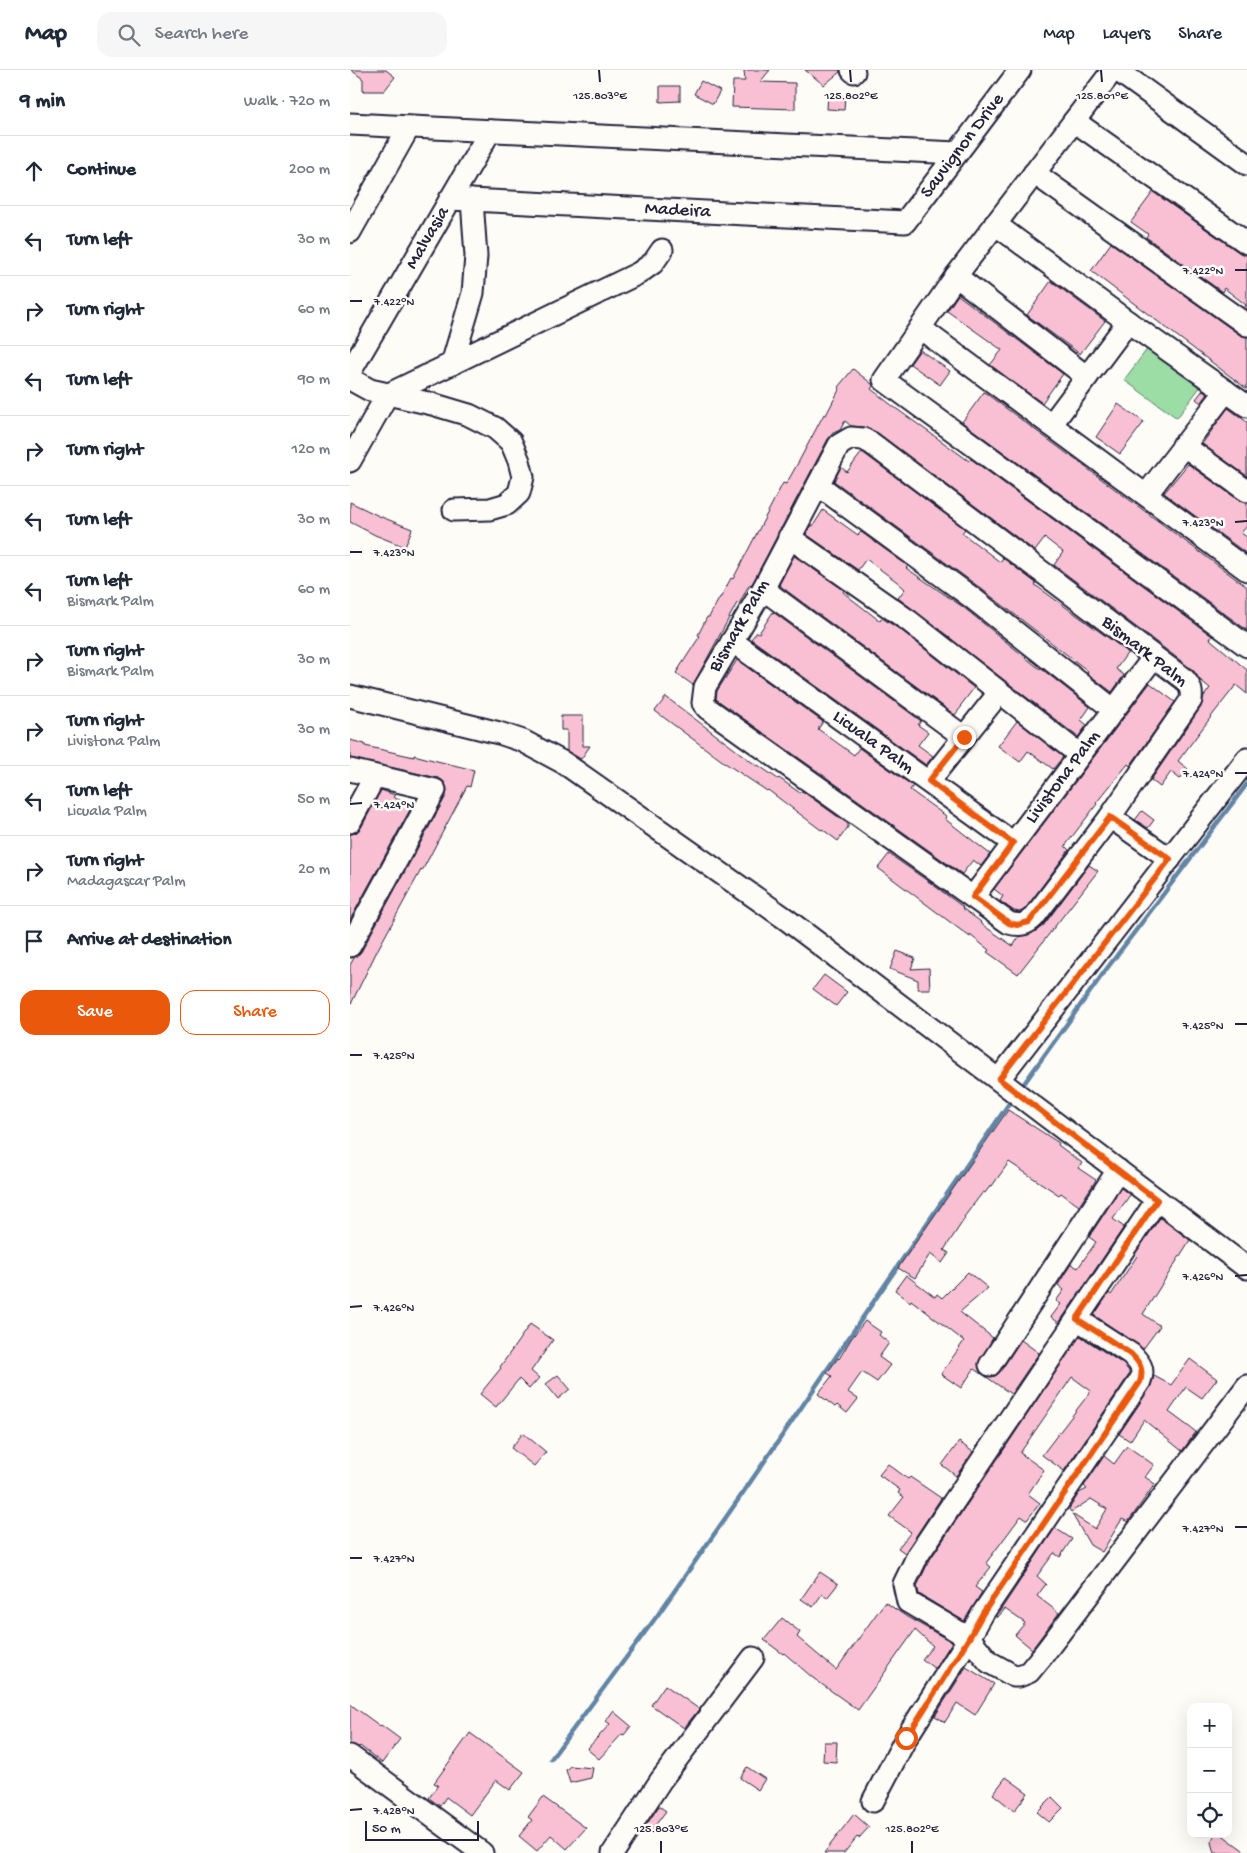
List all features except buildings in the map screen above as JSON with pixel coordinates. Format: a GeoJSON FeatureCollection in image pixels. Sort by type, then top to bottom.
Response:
{"type":"FeatureCollection","features":[{"type":"Feature","properties":{"kind":"street","name":"Sauvignon Drive"},"geometry":{"type":"LineString","coordinates":[[905,222],[1020,70]]}},
{"type":"Feature","properties":{"kind":"street"},"geometry":{"type":"LineString","coordinates":[[1113,70],[956,276],[884,380],[1247,646]]}},
{"type":"Feature","properties":{"kind":"street"},"geometry":{"type":"LineString","coordinates":[[1117,70],[1247,164]]}},
{"type":"Feature","properties":{"kind":"street"},"geometry":{"type":"LineString","coordinates":[[1074,121],[1247,243]]}},
{"type":"Feature","properties":{"kind":"street"},"geometry":{"type":"LineString","coordinates":[[350,124],[957,153]]}},
{"type":"Feature","properties":{"kind":"street"},"geometry":{"type":"LineString","coordinates":[[350,232],[409,127]]}},
{"type":"Feature","properties":{"kind":"street","name":"Malvasia"},"geometry":{"type":"LineString","coordinates":[[350,372],[490,131]]}},
{"type":"Feature","properties":{"kind":"street"},"geometry":{"type":"LineString","coordinates":[[1034,174],[1247,325]]}},
{"type":"Feature","properties":{"kind":"street","name":"Madeira"},"geometry":{"type":"LineString","coordinates":[[450,199],[905,222]]}},
{"type":"Feature","properties":{"kind":"street"},"geometry":{"type":"LineString","coordinates":[[452,364],[473,293],[476,256],[472,200]]}},
{"type":"Feature","properties":{"kind":"street"},"geometry":{"type":"LineString","coordinates":[[995,224],[1128,322],[1247,406]]}},
{"type":"Feature","properties":{"kind":"street"},"geometry":{"type":"LineString","coordinates":[[350,461],[387,395],[639,273],[653,264],[662,250]]}},
{"type":"Feature","properties":{"kind":"street"},"geometry":{"type":"LineString","coordinates":[[956,276],[1087,376]]}},
{"type":"Feature","properties":{"kind":"street"},"geometry":{"type":"LineString","coordinates":[[1051,425],[1128,322]]}},
{"type":"Feature","properties":{"kind":"street"},"geometry":{"type":"LineString","coordinates":[[920,328],[1247,570]]}},
{"type":"Feature","properties":{"kind":"street"},"geometry":{"type":"LineString","coordinates":[[350,379],[370,390],[432,404],[469,415],[496,428],[512,442],[523,478],[519,493],[507,504],[490,509],[454,510]]}},
{"type":"Feature","properties":{"kind":"street"},"geometry":{"type":"LineString","coordinates":[[1146,495],[1226,391]]}},
{"type":"Feature","properties":{"kind":"street","name":"Bismark Palm"},"geometry":{"type":"LineString","coordinates":[[851,438],[863,439],[871,443],[1153,658],[1186,680],[1190,686],[1191,700],[1110,817],[1029,922],[1017,925],[1009,923],[707,708],[703,700],[705,687],[763,588],[818,484],[839,445],[851,438]]}},
{"type":"Feature","properties":{"kind":"street"},"geometry":{"type":"LineString","coordinates":[[1183,445],[1247,491]]}},
{"type":"Feature","properties":{"kind":"street"},"geometry":{"type":"LineString","coordinates":[[818,484],[972,597],[1114,710]]}},
{"type":"Feature","properties":{"kind":"street"},"geometry":{"type":"LineString","coordinates":[[789,537],[909,621],[1080,756]]}},
{"type":"Feature","properties":{"kind":"street"},"geometry":{"type":"LineString","coordinates":[[763,588],[964,737]]}},
{"type":"Feature","properties":{"kind":"street","name":"Licuala Palm"},"geometry":{"type":"LineString","coordinates":[[732,641],[1013,843]]}},
{"type":"Feature","properties":{"kind":"street","name":"Livistona Palm"},"geometry":{"type":"LineString","coordinates":[[973,897],[1153,658]]}},
{"type":"Feature","properties":{"kind":"street"},"geometry":{"type":"LineString","coordinates":[[929,781],[999,693]]}},
{"type":"Feature","properties":{"kind":"street"},"geometry":{"type":"LineString","coordinates":[[350,696],[499,733],[523,741],[558,759],[786,919],[1247,1268]]}},
{"type":"Feature","properties":{"kind":"street"},"geometry":{"type":"LineString","coordinates":[[999,1079],[1247,759]]}},
{"type":"Feature","properties":{"kind":"street"},"geometry":{"type":"LineString","coordinates":[[350,770],[434,790],[350,946]]}},
{"type":"Feature","properties":{"kind":"street"},"geometry":{"type":"LineString","coordinates":[[350,822],[374,776]]}},
{"type":"Feature","properties":{"kind":"street"},"geometry":{"type":"LineString","coordinates":[[1110,817],[1170,859]]}},
{"type":"Feature","properties":{"kind":"street"},"geometry":{"type":"LineString","coordinates":[[990,1365],[1118,1170]]}},
{"type":"Feature","properties":{"kind":"street"},"geometry":{"type":"LineString","coordinates":[[1157,1200],[918,1556],[905,1582],[906,1599],[969,1638],[988,1662],[1014,1676],[1029,1672],[1247,1386]]}},
{"type":"Feature","properties":{"kind":"street"},"geometry":{"type":"LineString","coordinates":[[873,1801],[906,1738],[986,1608],[1143,1375],[1142,1367],[1131,1354],[1077,1319]]}},
{"type":"Feature","properties":{"kind":"street"},"geometry":{"type":"LineString","coordinates":[[613,1853],[661,1780],[754,1658]]}},
{"type":"Feature","properties":{"kind":"street"},"geometry":{"type":"LineString","coordinates":[[350,1756],[474,1850]]}},
{"type":"Feature","properties":{"kind":"green space"},"geometry":{"type":"Polygon","coordinates":[[[1148,348],[1201,386],[1177,418],[1124,380],[1148,348]]]}},
{"type":"Feature","properties":{"kind":"waterway"},"geometry":{"type":"LineString","coordinates":[[1023,1085],[1105,971],[1247,784]]}},
{"type":"Feature","properties":{"kind":"waterway"},"geometry":{"type":"LineString","coordinates":[[551,1759],[657,1616],[1012,1099]]}},
{"type":"Feature","properties":{"kind":"route"},"geometry":{"type":"LineString","coordinates":[[906,1738],[983,1613],[1140,1382],[1143,1375],[1142,1367],[1138,1361],[1131,1354],[1077,1319],[1157,1200],[999,1079],[1170,859],[1110,817],[1029,922],[1017,925],[1009,923],[973,897],[1013,843],[929,781],[964,737]]}}]}
